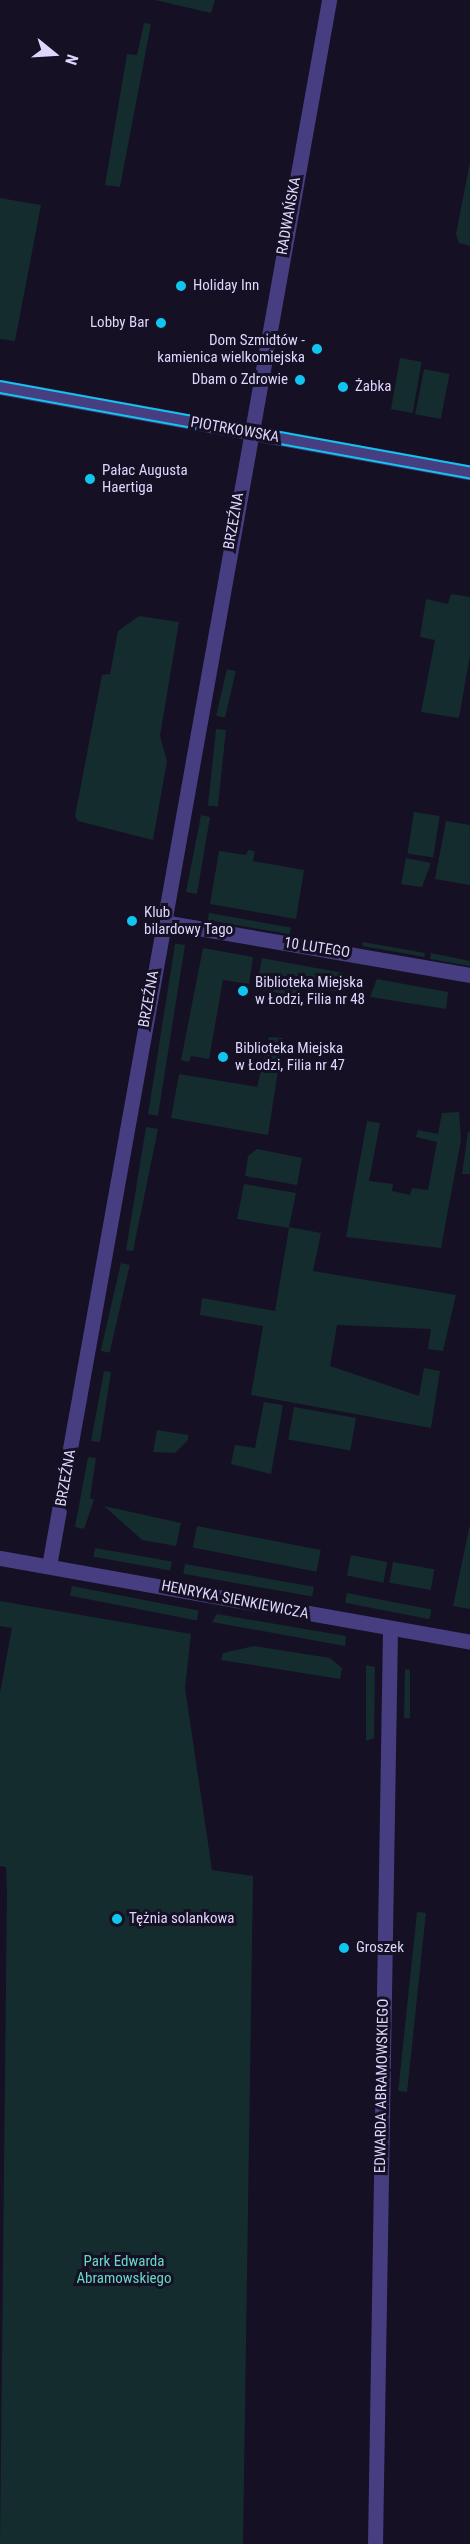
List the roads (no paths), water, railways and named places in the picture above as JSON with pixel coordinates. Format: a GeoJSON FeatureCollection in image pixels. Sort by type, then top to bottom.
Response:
{"type":"FeatureCollection","features":[{"type":"Feature","properties":{"kind":"street","name":"RADWAŃSKA"},"geometry":{"type":"LineString","coordinates":[[249,432],[329,0]]}},
{"type":"Feature","properties":{"kind":"street","name":"PIOTRKOWSKA"},"geometry":{"type":"LineString","coordinates":[[0,387],[470,472]]}},
{"type":"Feature","properties":{"kind":"street","name":"BRZEŹNA"},"geometry":{"type":"LineString","coordinates":[[49,1566],[249,432]]}},
{"type":"Feature","properties":{"kind":"street","name":"10 LUTEGO"},"geometry":{"type":"LineString","coordinates":[[163,922],[470,975]]}},
{"type":"Feature","properties":{"kind":"street","name":"HENRYKA SIENKIEWICZA"},"geometry":{"type":"LineString","coordinates":[[0,1557],[470,1642]]}},
{"type":"Feature","properties":{"kind":"street","name":"EDWARDA ABRAMOWSKIEGO"},"geometry":{"type":"LineString","coordinates":[[375,2544],[390,1628]]}},
{"type":"Feature","properties":{"kind":"tram line"},"geometry":{"type":"LineString","coordinates":[[0,381],[470,466]]}},
{"type":"Feature","properties":{"kind":"tram line"},"geometry":{"type":"LineString","coordinates":[[0,393],[470,478]]}},
{"type":"Feature","properties":{"kind":"place","name":"Holiday Inn"},"geometry":{"type":"Point","coordinates":[181,286]}},
{"type":"Feature","properties":{"kind":"place","name":"Lobby Bar"},"geometry":{"type":"Point","coordinates":[161,323]}},
{"type":"Feature","properties":{"kind":"place","name":"Dom Szmidtów - kamienica wielkomiejska"},"geometry":{"type":"Point","coordinates":[317,349]}},
{"type":"Feature","properties":{"kind":"place","name":"Dbam o Zdrowie"},"geometry":{"type":"Point","coordinates":[300,380]}},
{"type":"Feature","properties":{"kind":"place","name":"Żabka"},"geometry":{"type":"Point","coordinates":[343,387]}},
{"type":"Feature","properties":{"kind":"place","name":"Pałac Augusta Haertiga"},"geometry":{"type":"Point","coordinates":[90,479]}},
{"type":"Feature","properties":{"kind":"place","name":"Klub bilardowy Tago"},"geometry":{"type":"Point","coordinates":[132,921]}},
{"type":"Feature","properties":{"kind":"place","name":"Biblioteka Miejska w Łodzi, Filia nr 48"},"geometry":{"type":"Point","coordinates":[243,991]}},
{"type":"Feature","properties":{"kind":"place","name":"Biblioteka Miejska w Łodzi, Filia nr 47"},"geometry":{"type":"Point","coordinates":[223,1057]}},
{"type":"Feature","properties":{"kind":"place","name":"Tężnia solankowa"},"geometry":{"type":"Point","coordinates":[117,1919]}},
{"type":"Feature","properties":{"kind":"place","name":"Groszek"},"geometry":{"type":"Point","coordinates":[344,1948]}},
{"type":"Feature","properties":{"kind":"park label","name":"Park Edwarda Abramowskiego"},"geometry":{"type":"Point","coordinates":[124,2270]}}]}
